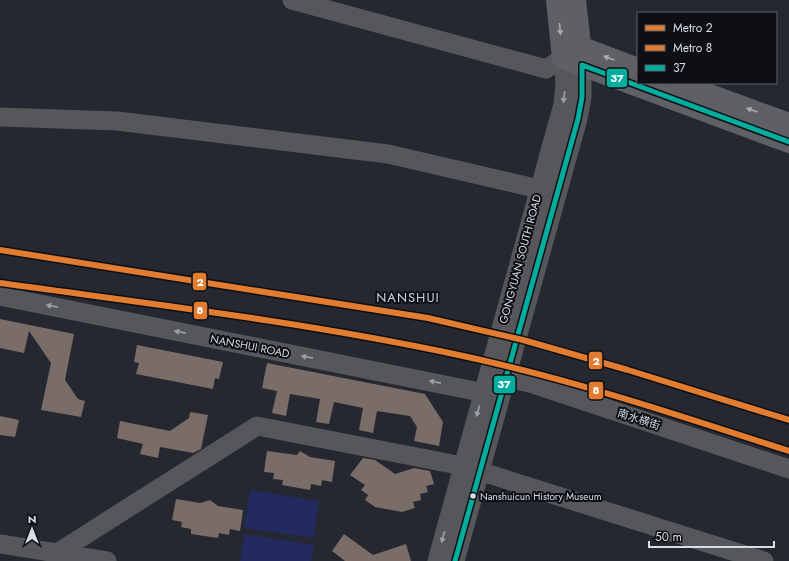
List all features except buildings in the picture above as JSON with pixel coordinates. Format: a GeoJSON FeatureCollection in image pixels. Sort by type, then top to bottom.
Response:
{"type":"FeatureCollection","features":[{"type":"Feature","properties":{"kind":"main road","name":"GONGYUAN SOUTH ROAD"},"geometry":{"type":"LineString","coordinates":[[557,0],[575,57]]}},
{"type":"Feature","properties":{"kind":"main road","name":"GONGYUAN SOUTH ROAD"},"geometry":{"type":"LineString","coordinates":[[575,0],[575,57]]}},
{"type":"Feature","properties":{"kind":"main road"},"geometry":{"type":"LineString","coordinates":[[575,57],[637,69]]}},
{"type":"Feature","properties":{"kind":"main road"},"geometry":{"type":"LineString","coordinates":[[575,57],[637,82]]}},
{"type":"Feature","properties":{"kind":"main road"},"geometry":{"type":"LineString","coordinates":[[643,84],[789,142]]}},
{"type":"Feature","properties":{"kind":"main road"},"geometry":{"type":"LineString","coordinates":[[680,84],[789,124]]}},
{"type":"Feature","properties":{"kind":"street"},"geometry":{"type":"LineString","coordinates":[[292,0],[546,69],[575,57]]}},
{"type":"Feature","properties":{"kind":"street","name":"GONGYUAN SOUTH ROAD"},"geometry":{"type":"LineString","coordinates":[[437,561],[471,469],[492,394],[539,189],[563,104],[565,83],[575,57]]}},
{"type":"Feature","properties":{"kind":"street","name":"GONGYUAN SOUTH ROAD"},"geometry":{"type":"LineString","coordinates":[[497,374],[578,119],[582,96],[575,57]]}},
{"type":"Feature","properties":{"kind":"street"},"geometry":{"type":"LineString","coordinates":[[0,117],[117,122],[388,154],[539,189]]}},
{"type":"Feature","properties":{"kind":"street","name":"NANSHUI ROAD"},"geometry":{"type":"LineString","coordinates":[[0,296],[492,394]]}},
{"type":"Feature","properties":{"kind":"street","name":"南水横街"},"geometry":{"type":"LineString","coordinates":[[497,374],[533,384],[789,468]]}},
{"type":"Feature","properties":{"kind":"street"},"geometry":{"type":"LineString","coordinates":[[57,553],[257,426],[471,469],[761,560]]}},
{"type":"Feature","properties":{"kind":"street","name":"GONGYUAN SOUTH ROAD"},"geometry":{"type":"LineString","coordinates":[[455,561],[471,469]]}},
{"type":"Feature","properties":{"kind":"street"},"geometry":{"type":"LineString","coordinates":[[0,544],[108,561]]}},
{"type":"Feature","properties":{"kind":"shaded area"},"geometry":{"type":"Polygon","coordinates":[[[250,490],[319,501],[314,538],[244,528],[250,490]]]}},
{"type":"Feature","properties":{"kind":"shaded area"},"geometry":{"type":"Polygon","coordinates":[[[244,534],[314,545],[311,561],[240,561],[244,534]]]}},
{"type":"Feature","properties":{"kind":"metro line","name":"2"},"geometry":{"type":"LineString","coordinates":[[0,250],[428,318],[523,340],[628,370],[789,420]]}},
{"type":"Feature","properties":{"kind":"metro line","name":"8"},"geometry":{"type":"LineString","coordinates":[[0,283],[284,323],[341,332],[454,354],[539,374],[581,386],[789,451]]}},
{"type":"Feature","properties":{"kind":"transit line","name":"37"},"geometry":{"type":"LineString","coordinates":[[455,561],[578,119],[582,97],[582,65],[789,142]]}},
{"type":"Feature","properties":{"kind":"place","name":"Nanshuicun History Museum"},"geometry":{"type":"Point","coordinates":[473,496]}},
{"type":"Feature","properties":{"kind":"district","name":"NANSHUI"},"geometry":{"type":"Point","coordinates":[408,297]}}]}
